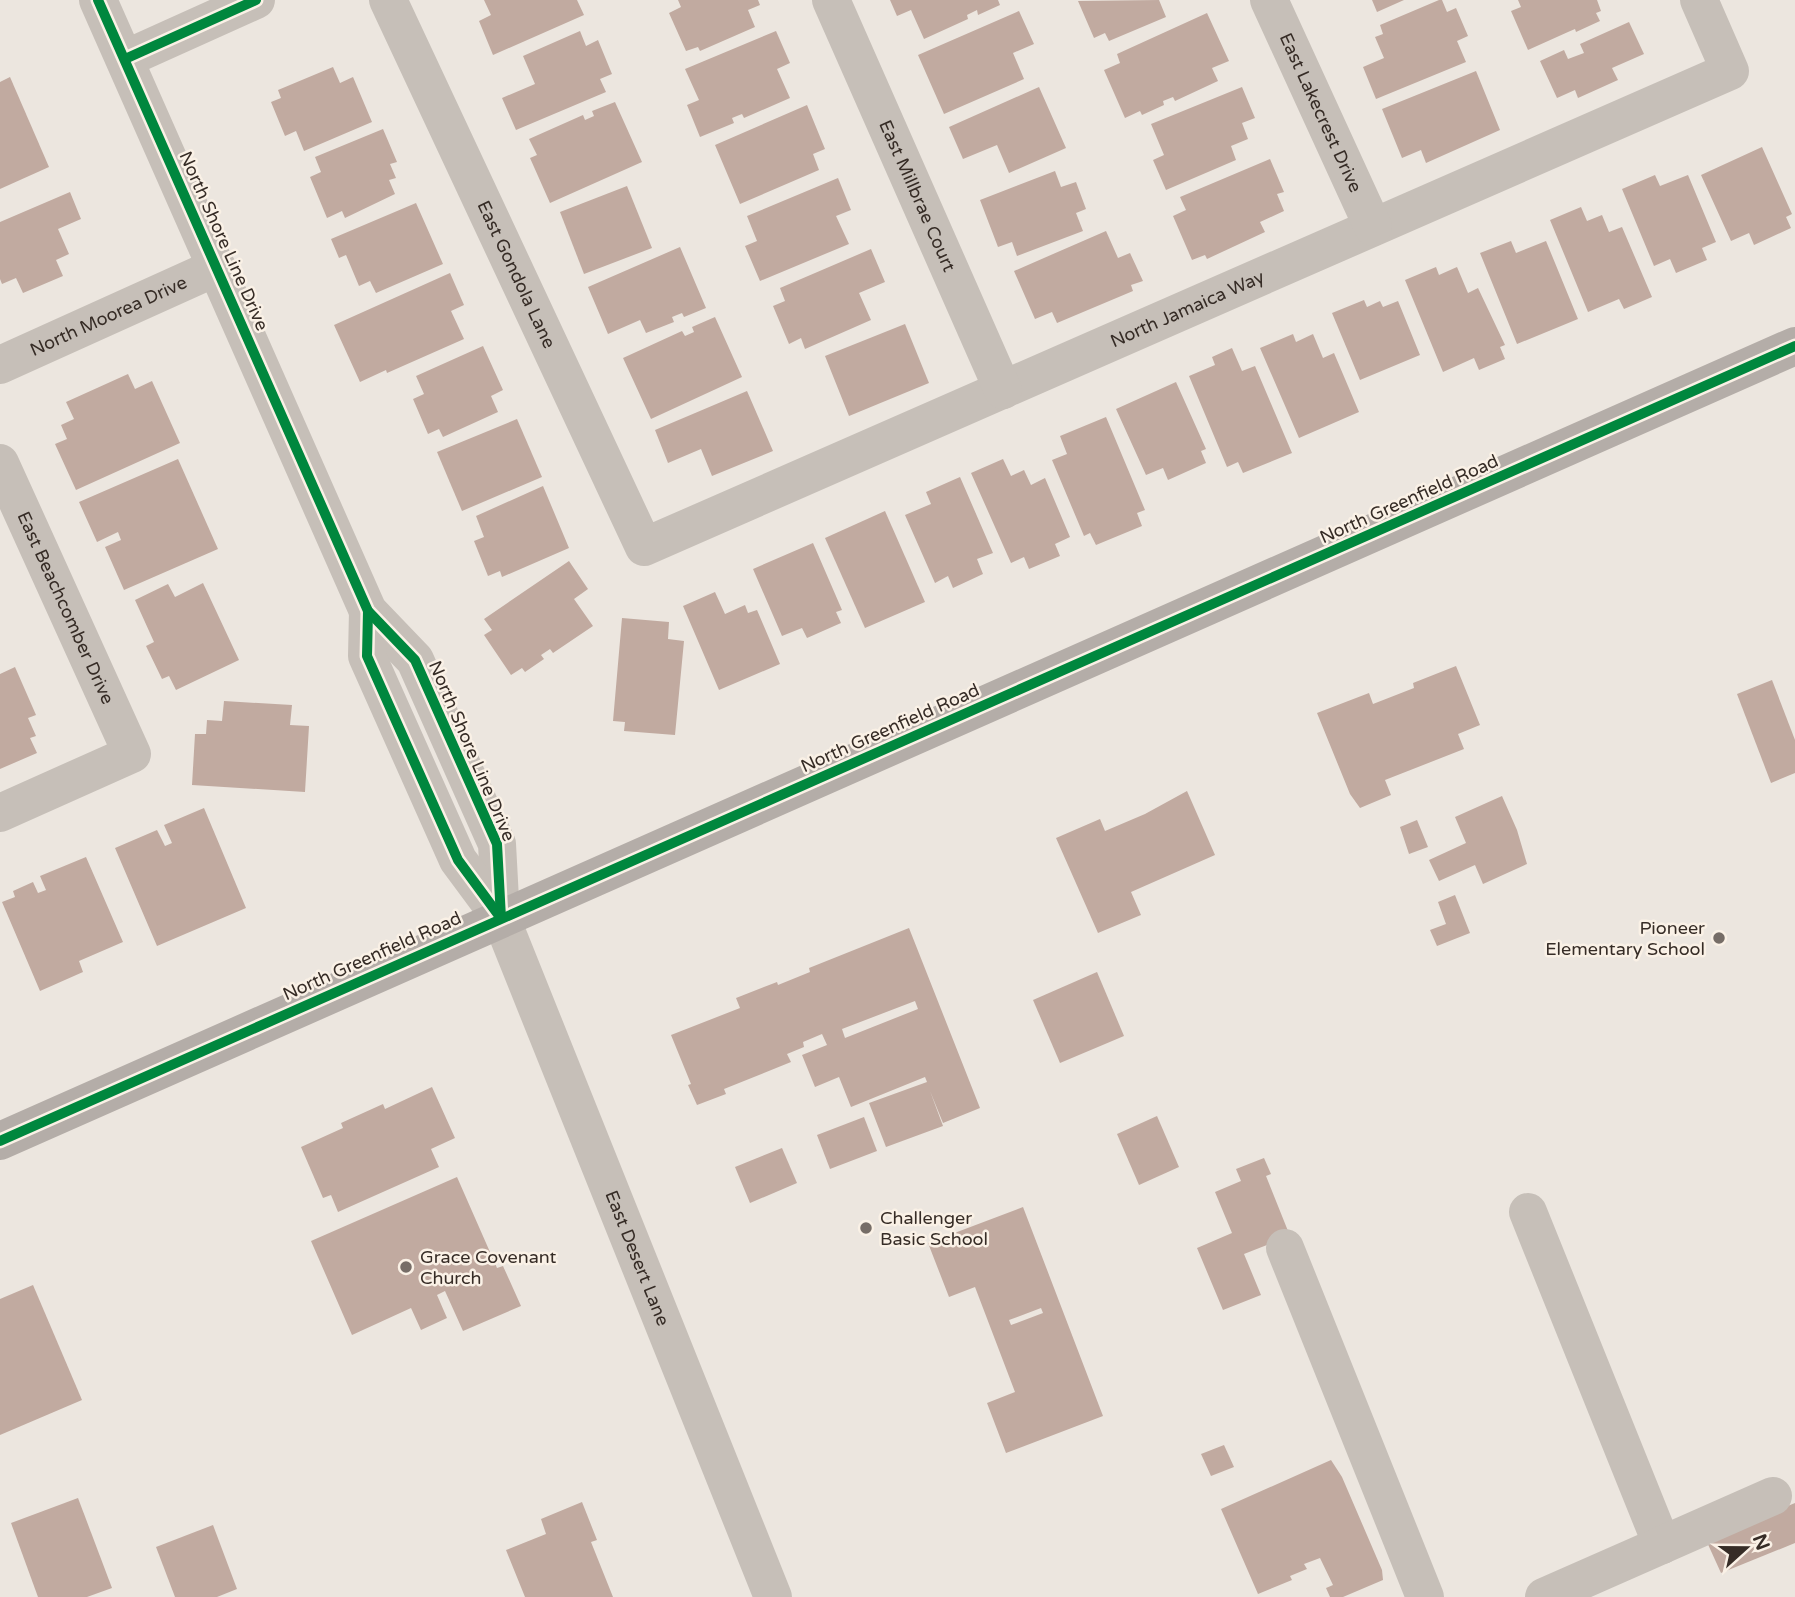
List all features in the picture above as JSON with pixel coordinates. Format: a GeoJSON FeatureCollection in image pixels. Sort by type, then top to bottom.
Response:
{"type":"FeatureCollection","features":[{"type":"Feature","properties":{"kind":"main road","name":"North Greenfield Road"},"geometry":{"type":"LineString","coordinates":[[0,1141],[1795,346]]}},
{"type":"Feature","properties":{"kind":"street","name":"North Shore Line Drive"},"geometry":{"type":"LineString","coordinates":[[98,0],[368,611],[415,660],[497,844],[501,918]]}},
{"type":"Feature","properties":{"kind":"street"},"geometry":{"type":"LineString","coordinates":[[125,59],[256,0]]}},
{"type":"Feature","properties":{"kind":"street","name":"East Gondola Lane"},"geometry":{"type":"LineString","coordinates":[[388,0],[644,547]]}},
{"type":"Feature","properties":{"kind":"street","name":"East Millbrae Court"},"geometry":{"type":"LineString","coordinates":[[831,0],[1003,390]]}},
{"type":"Feature","properties":{"kind":"street","name":"East Lakecrest Drive"},"geometry":{"type":"LineString","coordinates":[[1269,0],[1373,228]]}},
{"type":"Feature","properties":{"kind":"street","name":"North Jamaica Way"},"geometry":{"type":"LineString","coordinates":[[644,547],[1730,71],[1699,0]]}},
{"type":"Feature","properties":{"kind":"street","name":"North Moorea Drive"},"geometry":{"type":"LineString","coordinates":[[0,365],[217,267]]}},
{"type":"Feature","properties":{"kind":"street","name":"East Beachcomber Drive"},"geometry":{"type":"LineString","coordinates":[[0,463],[132,754],[0,813]]}},
{"type":"Feature","properties":{"kind":"street","name":"East Desert Lane"},"geometry":{"type":"LineString","coordinates":[[501,918],[773,1597]]}},
{"type":"Feature","properties":{"kind":"street"},"geometry":{"type":"LineString","coordinates":[[1528,1212],[1662,1545]]}},
{"type":"Feature","properties":{"kind":"street"},"geometry":{"type":"LineString","coordinates":[[1285,1248],[1425,1597]]}},
{"type":"Feature","properties":{"kind":"street"},"geometry":{"type":"LineString","coordinates":[[1545,1597],[1773,1496]]}},
{"type":"Feature","properties":{"kind":"building"},"geometry":{"type":"Polygon","coordinates":[[[484,0],[577,0],[584,15],[493,55],[479,21],[491,15],[484,0]]]}},
{"type":"Feature","properties":{"kind":"building"},"geometry":{"type":"Polygon","coordinates":[[[678,0],[758,0],[760,5],[748,10],[755,27],[700,51],[698,47],[686,51],[669,13],[681,7],[678,0]]]}},
{"type":"Feature","properties":{"kind":"building"},"geometry":{"type":"Polygon","coordinates":[[[890,0],[998,0],[1000,5],[978,15],[977,10],[967,15],[968,19],[924,39],[911,10],[897,16],[890,0]]]}},
{"type":"Feature","properties":{"kind":"building"},"geometry":{"type":"Polygon","coordinates":[[[1159,0],[1166,17],[1109,41],[1105,33],[1094,38],[1078,1],[1159,0]]]}},
{"type":"Feature","properties":{"kind":"building"},"geometry":{"type":"Polygon","coordinates":[[[1372,0],[1404,0],[1377,12],[1372,0]]]}},
{"type":"Feature","properties":{"kind":"building"},"geometry":{"type":"Polygon","coordinates":[[[1442,0],[1447,12],[1456,8],[1468,36],[1457,41],[1466,62],[1376,99],[1363,67],[1384,58],[1375,37],[1383,34],[1380,25],[1442,0]]]}},
{"type":"Feature","properties":{"kind":"building"},"geometry":{"type":"Polygon","coordinates":[[[1518,0],[1597,0],[1601,11],[1596,13],[1600,21],[1528,50],[1511,11],[1521,7],[1518,0]]]}},
{"type":"Feature","properties":{"kind":"building"},"geometry":{"type":"Polygon","coordinates":[[[1019,11],[1034,44],[1013,53],[1024,79],[944,114],[918,55],[1019,11]]]}},
{"type":"Feature","properties":{"kind":"building"},"geometry":{"type":"Polygon","coordinates":[[[1207,13],[1229,61],[1212,68],[1218,81],[1175,101],[1173,97],[1163,101],[1164,105],[1142,115],[1140,111],[1125,118],[1104,70],[1120,63],[1117,54],[1207,13]]]}},
{"type":"Feature","properties":{"kind":"building"},"geometry":{"type":"Polygon","coordinates":[[[1629,22],[1644,54],[1612,68],[1618,80],[1578,98],[1575,90],[1557,98],[1540,61],[1564,50],[1568,59],[1584,53],[1580,44],[1629,22]]]}},
{"type":"Feature","properties":{"kind":"building"},"geometry":{"type":"Polygon","coordinates":[[[580,31],[586,46],[598,40],[612,74],[600,79],[606,92],[516,130],[502,98],[535,84],[523,56],[580,31]]]}},
{"type":"Feature","properties":{"kind":"building"},"geometry":{"type":"Polygon","coordinates":[[[776,31],[790,63],[777,69],[790,98],[744,118],[742,114],[732,118],[734,123],[700,137],[687,105],[699,100],[685,69],[776,31]]]}},
{"type":"Feature","properties":{"kind":"building"},"geometry":{"type":"Polygon","coordinates":[[[333,67],[340,83],[353,77],[372,122],[304,151],[296,131],[285,136],[271,102],[281,98],[278,90],[333,67]]]}},
{"type":"Feature","properties":{"kind":"building"},"geometry":{"type":"Polygon","coordinates":[[[1476,71],[1500,130],[1426,163],[1421,150],[1402,158],[1382,109],[1476,71]]]}},
{"type":"Feature","properties":{"kind":"building"},"geometry":{"type":"Polygon","coordinates":[[[10,77],[49,167],[0,189],[0,82],[10,77]]]}},
{"type":"Feature","properties":{"kind":"building"},"geometry":{"type":"Polygon","coordinates":[[[1039,87],[1066,148],[1009,173],[997,145],[963,159],[949,127],[1039,87]]]}},
{"type":"Feature","properties":{"kind":"building"},"geometry":{"type":"Polygon","coordinates":[[[1242,87],[1255,118],[1242,123],[1248,139],[1231,146],[1236,160],[1166,190],[1153,160],[1164,155],[1151,124],[1242,87]]]}},
{"type":"Feature","properties":{"kind":"building"},"geometry":{"type":"Polygon","coordinates":[[[615,102],[642,162],[550,203],[530,158],[537,155],[529,139],[583,115],[585,120],[594,116],[592,111],[615,102]]]}},
{"type":"Feature","properties":{"kind":"building"},"geometry":{"type":"Polygon","coordinates":[[[807,105],[825,149],[813,154],[819,170],[740,204],[715,145],[807,105]]]}},
{"type":"Feature","properties":{"kind":"building"},"geometry":{"type":"Polygon","coordinates":[[[383,129],[397,162],[390,164],[396,178],[389,180],[395,194],[345,218],[342,211],[327,218],[310,177],[321,172],[315,157],[383,129]]]}},
{"type":"Feature","properties":{"kind":"building"},"geometry":{"type":"Polygon","coordinates":[[[1762,147],[1792,214],[1786,217],[1791,228],[1754,245],[1749,233],[1731,241],[1701,175],[1762,147]]]}},
{"type":"Feature","properties":{"kind":"building"},"geometry":{"type":"Polygon","coordinates":[[[1270,159],[1284,192],[1277,194],[1284,211],[1260,222],[1265,232],[1207,259],[1205,255],[1192,260],[1173,216],[1186,210],[1180,197],[1270,159]]]}},
{"type":"Feature","properties":{"kind":"building"},"geometry":{"type":"Polygon","coordinates":[[[1055,171],[1061,187],[1076,182],[1086,209],[1076,213],[1083,231],[1017,256],[1012,242],[998,247],[980,200],[1055,171]]]}},
{"type":"Feature","properties":{"kind":"building"},"geometry":{"type":"Polygon","coordinates":[[[1655,175],[1660,186],[1688,175],[1716,242],[1702,248],[1707,260],[1676,273],[1670,259],[1654,266],[1622,189],[1655,175]]]}},
{"type":"Feature","properties":{"kind":"building"},"geometry":{"type":"Polygon","coordinates":[[[838,178],[851,210],[836,216],[849,244],[760,281],[745,246],[757,241],[747,216],[838,178]]]}},
{"type":"Feature","properties":{"kind":"building"},"geometry":{"type":"Polygon","coordinates":[[[627,186],[652,248],[584,274],[560,212],[627,186]]]}},
{"type":"Feature","properties":{"kind":"building"},"geometry":{"type":"Polygon","coordinates":[[[70,192],[81,219],[58,229],[69,254],[56,260],[63,276],[23,293],[16,278],[2,284],[0,222],[70,192]]]}},
{"type":"Feature","properties":{"kind":"building"},"geometry":{"type":"Polygon","coordinates":[[[416,203],[443,264],[376,293],[370,281],[359,286],[346,255],[339,258],[331,239],[416,203]]]}},
{"type":"Feature","properties":{"kind":"building"},"geometry":{"type":"Polygon","coordinates":[[[1581,207],[1587,221],[1602,215],[1609,232],[1622,227],[1652,297],[1624,309],[1619,299],[1588,312],[1550,220],[1581,207]]]}},
{"type":"Feature","properties":{"kind":"building"},"geometry":{"type":"Polygon","coordinates":[[[1106,231],[1118,258],[1130,253],[1143,281],[1131,285],[1133,291],[1057,323],[1052,312],[1035,319],[1014,271],[1106,231]]]}},
{"type":"Feature","properties":{"kind":"building"},"geometry":{"type":"Polygon","coordinates":[[[1511,241],[1516,253],[1546,241],[1578,319],[1517,344],[1480,253],[1511,241]]]}},
{"type":"Feature","properties":{"kind":"building"},"geometry":{"type":"Polygon","coordinates":[[[680,247],[706,308],[684,317],[682,313],[672,317],[674,322],[646,333],[640,320],[608,334],[588,287],[680,247]]]}},
{"type":"Feature","properties":{"kind":"building"},"geometry":{"type":"Polygon","coordinates":[[[871,249],[885,282],[859,293],[871,320],[805,349],[801,338],[789,344],[773,306],[785,301],[780,288],[871,249]]]}},
{"type":"Feature","properties":{"kind":"building"},"geometry":{"type":"Polygon","coordinates":[[[1436,267],[1439,275],[1457,267],[1468,293],[1478,288],[1505,345],[1500,347],[1505,359],[1479,370],[1474,358],[1443,372],[1405,280],[1436,267]]]}},
{"type":"Feature","properties":{"kind":"building"},"geometry":{"type":"Polygon","coordinates":[[[450,273],[464,305],[451,311],[464,339],[360,382],[334,325],[450,273]]]}},
{"type":"Feature","properties":{"kind":"building"},"geometry":{"type":"Polygon","coordinates":[[[1364,300],[1367,307],[1380,301],[1383,307],[1398,301],[1420,355],[1360,380],[1332,313],[1364,300]]]}},
{"type":"Feature","properties":{"kind":"building"},"geometry":{"type":"Polygon","coordinates":[[[715,317],[742,377],[651,419],[623,358],[682,331],[685,336],[694,332],[692,327],[715,317]]]}},
{"type":"Feature","properties":{"kind":"building"},"geometry":{"type":"Polygon","coordinates":[[[905,324],[929,383],[849,416],[825,356],[905,324]]]}},
{"type":"Feature","properties":{"kind":"building"},"geometry":{"type":"Polygon","coordinates":[[[1293,334],[1296,342],[1313,334],[1323,358],[1334,353],[1359,412],[1299,438],[1260,348],[1293,334]]]}},
{"type":"Feature","properties":{"kind":"building"},"geometry":{"type":"Polygon","coordinates":[[[483,346],[503,390],[491,396],[498,412],[443,437],[439,429],[428,434],[413,399],[424,394],[416,376],[483,346]]]}},
{"type":"Feature","properties":{"kind":"building"},"geometry":{"type":"Polygon","coordinates":[[[1232,348],[1242,371],[1255,366],[1292,453],[1243,473],[1238,462],[1227,467],[1189,376],[1215,365],[1212,357],[1232,348]]]}},
{"type":"Feature","properties":{"kind":"building"},"geometry":{"type":"Polygon","coordinates":[[[128,374],[135,389],[152,381],[180,443],[76,490],[55,444],[67,439],[61,425],[74,419],[66,402],[128,374]]]}},
{"type":"Feature","properties":{"kind":"building"},"geometry":{"type":"Polygon","coordinates":[[[1176,382],[1206,449],[1201,451],[1206,463],[1168,480],[1163,468],[1146,475],[1116,409],[1176,382]]]}},
{"type":"Feature","properties":{"kind":"building"},"geometry":{"type":"Polygon","coordinates":[[[747,391],[773,451],[712,476],[701,449],[668,463],[655,430],[747,391]]]}},
{"type":"Feature","properties":{"kind":"building"},"geometry":{"type":"Polygon","coordinates":[[[1106,417],[1145,510],[1137,513],[1142,526],[1096,545],[1090,533],[1084,536],[1052,460],[1067,454],[1060,436],[1106,417]]]}},
{"type":"Feature","properties":{"kind":"building"},"geometry":{"type":"Polygon","coordinates":[[[517,419],[542,477],[462,511],[437,452],[517,419]]]}},
{"type":"Feature","properties":{"kind":"building"},"geometry":{"type":"Polygon","coordinates":[[[178,459],[218,549],[124,590],[105,547],[121,540],[118,532],[97,542],[79,502],[178,459]]]}},
{"type":"Feature","properties":{"kind":"building"},"geometry":{"type":"Polygon","coordinates":[[[1003,459],[1011,476],[1024,470],[1031,485],[1045,478],[1070,537],[1055,544],[1060,556],[1029,569],[1024,557],[1011,563],[971,473],[1003,459]]]}},
{"type":"Feature","properties":{"kind":"building"},"geometry":{"type":"Polygon","coordinates":[[[960,477],[993,553],[977,559],[983,574],[953,588],[948,576],[935,583],[905,515],[931,504],[926,492],[960,477]]]}},
{"type":"Feature","properties":{"kind":"building"},"geometry":{"type":"Polygon","coordinates":[[[543,486],[569,548],[502,577],[500,571],[488,576],[474,541],[484,537],[476,516],[543,486]]]}},
{"type":"Feature","properties":{"kind":"building"},"geometry":{"type":"Polygon","coordinates":[[[885,511],[925,602],[865,628],[825,538],[885,511]]]}},
{"type":"Feature","properties":{"kind":"building"},"geometry":{"type":"Polygon","coordinates":[[[813,543],[842,610],[836,612],[841,623],[807,638],[802,628],[782,636],[753,569],[813,543]]]}},
{"type":"Feature","properties":{"kind":"building"},"geometry":{"type":"Polygon","coordinates":[[[569,561],[588,589],[574,599],[593,626],[553,653],[550,649],[541,655],[544,659],[525,672],[522,668],[511,675],[484,635],[492,630],[484,619],[569,561]]]}},
{"type":"Feature","properties":{"kind":"building"},"geometry":{"type":"Polygon","coordinates":[[[203,583],[239,660],[176,690],[169,676],[162,679],[146,646],[154,642],[135,600],[168,584],[175,597],[203,583]]]}},
{"type":"Feature","properties":{"kind":"building"},"geometry":{"type":"Polygon","coordinates":[[[715,592],[725,614],[745,605],[748,613],[757,610],[780,664],[719,690],[683,606],[715,592]]]}},
{"type":"Feature","properties":{"kind":"building"},"geometry":{"type":"Polygon","coordinates":[[[622,618],[669,622],[668,639],[684,641],[675,735],[624,731],[625,722],[613,721],[622,618]]]}},
{"type":"Feature","properties":{"kind":"building"},"geometry":{"type":"Polygon","coordinates":[[[1456,666],[1480,725],[1458,734],[1464,749],[1385,780],[1391,795],[1360,808],[1350,794],[1317,713],[1369,693],[1373,704],[1414,688],[1413,683],[1456,666]]]}},
{"type":"Feature","properties":{"kind":"building"},"geometry":{"type":"Polygon","coordinates":[[[15,667],[36,715],[28,718],[36,736],[30,738],[37,753],[0,769],[0,674],[15,667]]]}},
{"type":"Feature","properties":{"kind":"building"},"geometry":{"type":"Polygon","coordinates":[[[1772,680],[1795,740],[1795,773],[1771,783],[1737,694],[1772,680]]]}},
{"type":"Feature","properties":{"kind":"building"},"geometry":{"type":"Polygon","coordinates":[[[224,701],[292,705],[290,725],[309,726],[305,792],[192,785],[195,734],[206,734],[207,720],[222,721],[224,701]]]}},
{"type":"Feature","properties":{"kind":"building"},"geometry":{"type":"Polygon","coordinates":[[[1187,791],[1215,855],[1131,892],[1141,915],[1098,933],[1056,838],[1100,819],[1105,831],[1145,814],[1187,791]]]}},
{"type":"Feature","properties":{"kind":"building"},"geometry":{"type":"Polygon","coordinates":[[[1502,796],[1517,830],[1527,864],[1483,884],[1475,865],[1439,881],[1429,860],[1466,843],[1455,817],[1502,796]]]}},
{"type":"Feature","properties":{"kind":"building"},"geometry":{"type":"Polygon","coordinates":[[[204,808],[246,908],[157,946],[115,848],[157,830],[165,846],[172,843],[164,825],[204,808]]]}},
{"type":"Feature","properties":{"kind":"building"},"geometry":{"type":"Polygon","coordinates":[[[1417,820],[1428,847],[1409,854],[1400,827],[1417,820]]]}},
{"type":"Feature","properties":{"kind":"building"},"geometry":{"type":"Polygon","coordinates":[[[86,857],[123,942],[79,961],[83,972],[40,991],[2,902],[15,897],[13,891],[33,882],[38,893],[46,890],[40,876],[86,857]]]}},
{"type":"Feature","properties":{"kind":"building"},"geometry":{"type":"Polygon","coordinates":[[[1455,895],[1470,933],[1437,946],[1430,930],[1446,924],[1438,902],[1455,895]]]}},
{"type":"Feature","properties":{"kind":"building"},"geometry":{"type":"Polygon","coordinates":[[[909,928],[980,1108],[943,1123],[930,1091],[943,1126],[886,1147],[869,1103],[927,1082],[925,1077],[851,1107],[839,1077],[815,1087],[802,1055],[827,1045],[822,1034],[803,1042],[804,1047],[787,1054],[791,1062],[724,1089],[726,1094],[697,1105],[671,1035],[740,1008],[736,998],[810,972],[809,968],[909,928]],[[915,1001],[842,1029],[845,1038],[918,1009],[915,1001]]]}},
{"type":"Feature","properties":{"kind":"building"},"geometry":{"type":"Polygon","coordinates":[[[1097,972],[1124,1036],[1060,1063],[1033,1000],[1097,972]]]}},
{"type":"Feature","properties":{"kind":"building"},"geometry":{"type":"Polygon","coordinates":[[[432,1087],[455,1138],[431,1149],[439,1167],[338,1212],[331,1195],[323,1198],[301,1147],[343,1128],[341,1123],[383,1104],[385,1109],[432,1087]]]}},
{"type":"Feature","properties":{"kind":"building"},"geometry":{"type":"Polygon","coordinates":[[[1157,1116],[1179,1167],[1139,1185],[1117,1134],[1157,1116]]]}},
{"type":"Feature","properties":{"kind":"building"},"geometry":{"type":"Polygon","coordinates":[[[864,1117],[877,1151],[830,1169],[817,1135],[864,1117]]]}},
{"type":"Feature","properties":{"kind":"building"},"geometry":{"type":"Polygon","coordinates":[[[782,1148],[797,1183],[750,1203],[735,1167],[782,1148]]]}},
{"type":"Feature","properties":{"kind":"building"},"geometry":{"type":"Polygon","coordinates":[[[1264,1158],[1271,1174],[1266,1176],[1290,1236],[1244,1254],[1261,1295],[1223,1310],[1197,1248],[1232,1233],[1215,1192],[1241,1181],[1236,1169],[1264,1158]]]}},
{"type":"Feature","properties":{"kind":"building","name":"Grace Covenant Church"},"geometry":{"type":"Polygon","coordinates":[[[457,1177],[497,1268],[503,1266],[521,1306],[463,1331],[445,1291],[437,1295],[447,1318],[421,1330],[411,1308],[352,1335],[311,1241],[457,1177]]]}},
{"type":"Feature","properties":{"kind":"building"},"geometry":{"type":"Polygon","coordinates":[[[1023,1207],[1103,1416],[1006,1453],[987,1403],[1015,1392],[975,1287],[949,1297],[928,1243],[1023,1207]],[[1041,1308],[1009,1320],[1011,1325],[1043,1313],[1041,1308]]]}},
{"type":"Feature","properties":{"kind":"building"},"geometry":{"type":"Polygon","coordinates":[[[33,1285],[82,1400],[0,1435],[0,1299],[33,1285]]]}},
{"type":"Feature","properties":{"kind":"building"},"geometry":{"type":"Polygon","coordinates":[[[1224,1445],[1234,1467],[1211,1476],[1201,1454],[1224,1445]]]}},
{"type":"Feature","properties":{"kind":"building"},"geometry":{"type":"Polygon","coordinates":[[[1331,1460],[1342,1477],[1382,1570],[1383,1580],[1343,1597],[1330,1597],[1326,1588],[1333,1585],[1320,1558],[1304,1564],[1307,1569],[1290,1576],[1292,1580],[1258,1594],[1221,1509],[1331,1460]]]}},
{"type":"Feature","properties":{"kind":"building"},"geometry":{"type":"Polygon","coordinates":[[[78,1498],[112,1588],[87,1597],[38,1597],[11,1523],[78,1498]]]}},
{"type":"Feature","properties":{"kind":"building"},"geometry":{"type":"Polygon","coordinates":[[[582,1502],[597,1540],[591,1542],[613,1597],[525,1597],[506,1550],[546,1534],[541,1519],[582,1502]]]}},
{"type":"Feature","properties":{"kind":"building"},"geometry":{"type":"Polygon","coordinates":[[[1795,1503],[1795,1543],[1721,1573],[1706,1540],[1795,1503]]]}},
{"type":"Feature","properties":{"kind":"building"},"geometry":{"type":"Polygon","coordinates":[[[213,1525],[237,1589],[217,1597],[175,1597],[156,1547],[213,1525]]]}},
{"type":"Feature","properties":{"kind":"cycle path"},"geometry":{"type":"LineString","coordinates":[[98,0],[368,611],[415,660],[497,844],[501,918]]}},
{"type":"Feature","properties":{"kind":"cycle path"},"geometry":{"type":"LineString","coordinates":[[125,59],[256,0]]}},
{"type":"Feature","properties":{"kind":"cycle path"},"geometry":{"type":"LineString","coordinates":[[0,1141],[1795,346]]}},
{"type":"Feature","properties":{"kind":"cycle path"},"geometry":{"type":"LineString","coordinates":[[368,611],[367,656],[458,860],[500,917]]}},
{"type":"Feature","properties":{"kind":"place","name":"Pioneer Elementary School"},"geometry":{"type":"Point","coordinates":[1719,938]}},
{"type":"Feature","properties":{"kind":"place","name":"Challenger Basic School"},"geometry":{"type":"Point","coordinates":[866,1228]}},
{"type":"Feature","properties":{"kind":"place","name":"Grace Covenant Church"},"geometry":{"type":"Point","coordinates":[406,1267]}}]}
